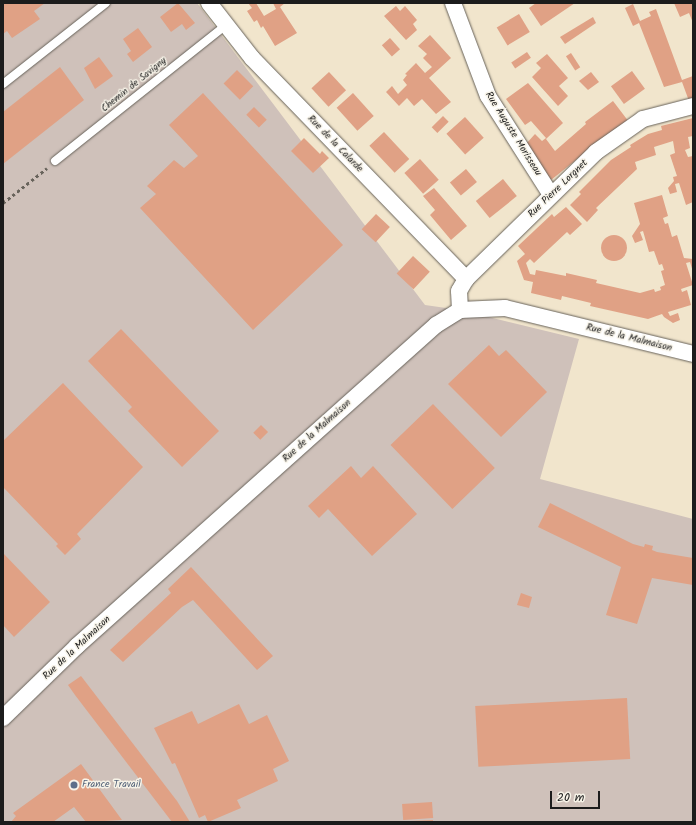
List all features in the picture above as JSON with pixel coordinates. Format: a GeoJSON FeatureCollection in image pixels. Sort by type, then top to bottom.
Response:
{"type":"FeatureCollection","features":[{"type":"Feature","properties":{"kind":"street","name":"Rue de la Calarde"},"geometry":{"type":"LineString","coordinates":[[209,3],[252,58],[466,279]]}},
{"type":"Feature","properties":{"kind":"street","name":"Rue Auguste Morisseau"},"geometry":{"type":"LineString","coordinates":[[453,3],[488,96],[551,195]]}},
{"type":"Feature","properties":{"kind":"street","name":"Rue Pierre Lorgnet"},"geometry":{"type":"LineString","coordinates":[[460,310],[459,291],[466,279],[596,152],[643,119],[693,106]]}},
{"type":"Feature","properties":{"kind":"street","name":"Rue de la Malmaison"},"geometry":{"type":"LineString","coordinates":[[3,718],[76,646],[436,325],[460,310],[505,308],[693,354]]}},
{"type":"Feature","properties":{"kind":"lane"},"geometry":{"type":"LineString","coordinates":[[3,84],[106,3]]}},
{"type":"Feature","properties":{"kind":"lane","name":"Chemin de Savigny"},"geometry":{"type":"LineString","coordinates":[[55,161],[226,25]]}},
{"type":"Feature","properties":{"kind":"path"},"geometry":{"type":"LineString","coordinates":[[3,203],[55,161]]}},
{"type":"Feature","properties":{"kind":"shaded area"},"geometry":{"type":"Polygon","coordinates":[[[3,3],[197,3],[425,305],[460,310],[579,339],[540,479],[693,519],[693,822],[3,822],[3,3]]]}},
{"type":"Feature","properties":{"kind":"building"},"geometry":{"type":"Polygon","coordinates":[[[3,3],[45,3],[34,11],[40,19],[12,38],[7,31],[3,34],[3,3]]]}},
{"type":"Feature","properties":{"kind":"building"},"geometry":{"type":"Polygon","coordinates":[[[178,3],[195,23],[186,30],[182,24],[171,32],[160,17],[178,3]]]}},
{"type":"Feature","properties":{"kind":"building"},"geometry":{"type":"Polygon","coordinates":[[[248,3],[256,3],[264,16],[276,9],[273,3],[285,3],[280,7],[297,33],[275,46],[263,26],[261,28],[257,20],[254,22],[247,11],[252,8],[248,3]]]}},
{"type":"Feature","properties":{"kind":"building"},"geometry":{"type":"Polygon","coordinates":[[[536,3],[575,3],[541,26],[529,8],[536,3]]]}},
{"type":"Feature","properties":{"kind":"building"},"geometry":{"type":"Polygon","coordinates":[[[674,3],[693,3],[693,23],[689,13],[680,17],[674,3]]]}},
{"type":"Feature","properties":{"kind":"building"},"geometry":{"type":"Polygon","coordinates":[[[633,4],[640,21],[651,16],[649,12],[656,9],[682,80],[693,76],[693,100],[689,101],[682,82],[664,87],[639,23],[633,26],[625,8],[633,4]]]}},
{"type":"Feature","properties":{"kind":"building"},"geometry":{"type":"Polygon","coordinates":[[[396,6],[400,11],[405,6],[417,20],[413,24],[417,30],[406,40],[384,16],[396,6]]]}},
{"type":"Feature","properties":{"kind":"building"},"geometry":{"type":"Polygon","coordinates":[[[519,14],[530,32],[508,45],[497,27],[519,14]]]}},
{"type":"Feature","properties":{"kind":"building"},"geometry":{"type":"Polygon","coordinates":[[[593,17],[596,23],[565,44],[560,37],[593,17]]]}},
{"type":"Feature","properties":{"kind":"building"},"geometry":{"type":"Polygon","coordinates":[[[138,28],[152,47],[133,62],[127,54],[131,51],[123,39],[138,28]]]}},
{"type":"Feature","properties":{"kind":"building"},"geometry":{"type":"Polygon","coordinates":[[[430,35],[451,58],[429,78],[451,102],[436,114],[422,99],[414,106],[407,98],[399,106],[386,92],[392,86],[398,94],[407,85],[403,80],[407,75],[405,74],[416,63],[425,73],[432,67],[423,58],[427,54],[418,46],[430,35]]]}},
{"type":"Feature","properties":{"kind":"building"},"geometry":{"type":"Polygon","coordinates":[[[390,38],[400,49],[392,57],[382,45],[390,38]]]}},
{"type":"Feature","properties":{"kind":"building"},"geometry":{"type":"Polygon","coordinates":[[[527,52],[531,58],[515,68],[511,63],[527,52]]]}},
{"type":"Feature","properties":{"kind":"building"},"geometry":{"type":"Polygon","coordinates":[[[571,53],[580,67],[575,71],[566,56],[571,53]]]}},
{"type":"Feature","properties":{"kind":"building"},"geometry":{"type":"Polygon","coordinates":[[[547,54],[568,78],[559,86],[568,96],[558,106],[532,77],[541,68],[536,63],[547,54]]]}},
{"type":"Feature","properties":{"kind":"building"},"geometry":{"type":"Polygon","coordinates":[[[99,57],[113,76],[95,89],[84,68],[99,57]]]}},
{"type":"Feature","properties":{"kind":"building"},"geometry":{"type":"Polygon","coordinates":[[[60,67],[84,100],[3,164],[3,112],[60,67]]]}},
{"type":"Feature","properties":{"kind":"building"},"geometry":{"type":"Polygon","coordinates":[[[237,70],[253,86],[240,100],[224,83],[237,70]]]}},
{"type":"Feature","properties":{"kind":"building"},"geometry":{"type":"Polygon","coordinates":[[[632,71],[645,89],[624,104],[611,86],[632,71]]]}},
{"type":"Feature","properties":{"kind":"building"},"geometry":{"type":"Polygon","coordinates":[[[329,72],[346,90],[328,107],[311,88],[329,72]]]}},
{"type":"Feature","properties":{"kind":"building"},"geometry":{"type":"Polygon","coordinates":[[[591,72],[599,82],[588,90],[579,81],[591,72]]]}},
{"type":"Feature","properties":{"kind":"building"},"geometry":{"type":"Polygon","coordinates":[[[528,83],[563,123],[546,139],[555,151],[586,124],[585,122],[613,101],[629,122],[612,131],[551,180],[525,145],[535,134],[542,141],[546,138],[531,121],[525,125],[506,99],[528,83]]]}},
{"type":"Feature","properties":{"kind":"building"},"geometry":{"type":"Polygon","coordinates":[[[203,93],[343,245],[253,330],[140,208],[156,194],[147,186],[174,160],[184,168],[198,156],[169,125],[203,93]]]}},
{"type":"Feature","properties":{"kind":"building"},"geometry":{"type":"Polygon","coordinates":[[[353,93],[374,116],[357,131],[337,108],[353,93]]]}},
{"type":"Feature","properties":{"kind":"building"},"geometry":{"type":"Polygon","coordinates":[[[254,107],[267,120],[259,128],[246,115],[254,107]]]}},
{"type":"Feature","properties":{"kind":"building"},"geometry":{"type":"Polygon","coordinates":[[[443,116],[449,122],[437,133],[432,127],[443,116]]]}},
{"type":"Feature","properties":{"kind":"building"},"geometry":{"type":"Polygon","coordinates":[[[465,117],[484,138],[465,155],[446,134],[465,117]]]}},
{"type":"Feature","properties":{"kind":"building"},"geometry":{"type":"Polygon","coordinates":[[[693,118],[693,136],[688,137],[690,148],[685,150],[688,157],[693,156],[693,202],[686,205],[679,183],[675,184],[677,192],[670,194],[668,188],[674,181],[673,177],[677,176],[670,155],[675,153],[673,141],[654,147],[656,155],[635,162],[637,169],[596,208],[598,210],[587,222],[570,205],[581,194],[579,192],[611,160],[631,147],[630,145],[648,134],[662,130],[661,126],[693,118]]]}},
{"type":"Feature","properties":{"kind":"building"},"geometry":{"type":"Polygon","coordinates":[[[384,132],[409,159],[395,173],[369,146],[384,132]]]}},
{"type":"Feature","properties":{"kind":"building"},"geometry":{"type":"Polygon","coordinates":[[[304,138],[320,154],[322,151],[329,158],[313,173],[291,151],[304,138]]]}},
{"type":"Feature","properties":{"kind":"building"},"geometry":{"type":"Polygon","coordinates":[[[420,159],[439,180],[423,194],[404,173],[420,159]]]}},
{"type":"Feature","properties":{"kind":"building"},"geometry":{"type":"Polygon","coordinates":[[[466,169],[477,182],[461,196],[450,182],[466,169]]]}},
{"type":"Feature","properties":{"kind":"building"},"geometry":{"type":"Polygon","coordinates":[[[503,179],[517,196],[490,218],[476,201],[503,179]]]}},
{"type":"Feature","properties":{"kind":"building"},"geometry":{"type":"Polygon","coordinates":[[[434,188],[467,226],[451,240],[430,215],[435,210],[423,196],[434,188]]]}},
{"type":"Feature","properties":{"kind":"building"},"geometry":{"type":"Polygon","coordinates":[[[662,195],[668,216],[663,218],[665,224],[668,223],[672,237],[677,235],[684,258],[693,259],[693,272],[690,262],[686,263],[693,285],[681,289],[682,292],[687,290],[691,305],[668,312],[670,316],[678,313],[680,320],[673,323],[662,314],[648,319],[590,306],[591,303],[562,296],[561,300],[531,293],[533,282],[524,280],[517,261],[525,254],[518,246],[552,214],[554,217],[566,207],[582,224],[570,235],[567,232],[534,263],[530,259],[526,263],[530,274],[535,275],[536,270],[566,276],[566,273],[597,280],[596,283],[640,293],[654,289],[655,292],[661,290],[660,287],[665,285],[661,271],[664,270],[662,264],[659,265],[654,251],[649,252],[643,231],[640,232],[643,240],[635,243],[632,236],[640,224],[634,203],[662,195]]]}},
{"type":"Feature","properties":{"kind":"building"},"geometry":{"type":"Polygon","coordinates":[[[376,214],[390,227],[376,242],[362,229],[376,214]]]}},
{"type":"Feature","properties":{"kind":"building"},"geometry":{"type":"Polygon","coordinates":[[[614,235],[623,239],[627,248],[623,257],[614,261],[605,257],[601,248],[605,239],[614,235]]]}},
{"type":"Feature","properties":{"kind":"building"},"geometry":{"type":"Polygon","coordinates":[[[413,256],[430,272],[413,289],[397,274],[413,256]]]}},
{"type":"Feature","properties":{"kind":"building"},"geometry":{"type":"Polygon","coordinates":[[[121,329],[219,431],[182,467],[128,411],[132,407],[88,361],[121,329]]]}},
{"type":"Feature","properties":{"kind":"building"},"geometry":{"type":"Polygon","coordinates":[[[489,345],[499,356],[506,350],[547,392],[501,437],[448,384],[489,345]]]}},
{"type":"Feature","properties":{"kind":"building"},"geometry":{"type":"Polygon","coordinates":[[[63,383],[143,467],[77,534],[81,539],[65,555],[56,546],[58,544],[3,487],[3,441],[63,383]]]}},
{"type":"Feature","properties":{"kind":"building"},"geometry":{"type":"Polygon","coordinates":[[[433,404],[495,468],[452,509],[391,445],[433,404]]]}},
{"type":"Feature","properties":{"kind":"building"},"geometry":{"type":"Polygon","coordinates":[[[261,425],[268,432],[260,440],[253,433],[261,425]]]}},
{"type":"Feature","properties":{"kind":"building"},"geometry":{"type":"Polygon","coordinates":[[[351,466],[361,478],[373,466],[417,514],[372,556],[328,509],[319,518],[308,506],[351,466]]]}},
{"type":"Feature","properties":{"kind":"building"},"geometry":{"type":"Polygon","coordinates":[[[550,503],[633,544],[644,547],[645,544],[653,546],[652,550],[657,552],[693,558],[693,585],[652,578],[637,624],[606,615],[621,567],[538,527],[550,503]]]}},
{"type":"Feature","properties":{"kind":"building"},"geometry":{"type":"Polygon","coordinates":[[[3,553],[50,602],[14,637],[3,625],[3,553]]]}},
{"type":"Feature","properties":{"kind":"building"},"geometry":{"type":"Polygon","coordinates":[[[191,567],[273,656],[257,670],[193,600],[182,607],[123,662],[110,650],[171,593],[168,589],[191,567]]]}},
{"type":"Feature","properties":{"kind":"building"},"geometry":{"type":"Polygon","coordinates":[[[521,593],[532,597],[529,608],[517,605],[521,593]]]}},
{"type":"Feature","properties":{"kind":"building"},"geometry":{"type":"Polygon","coordinates":[[[81,676],[177,801],[190,822],[172,822],[75,695],[68,685],[81,676]]]}},
{"type":"Feature","properties":{"kind":"building"},"geometry":{"type":"Polygon","coordinates":[[[627,698],[630,759],[478,767],[475,706],[627,698]]]}},
{"type":"Feature","properties":{"kind":"building"},"geometry":{"type":"Polygon","coordinates":[[[239,704],[249,724],[267,715],[289,761],[273,769],[278,781],[237,800],[241,808],[208,822],[205,815],[199,818],[175,763],[172,764],[154,728],[192,711],[198,724],[239,704]]]}},
{"type":"Feature","properties":{"kind":"building","name":"France Travail"},"geometry":{"type":"Polygon","coordinates":[[[81,764],[122,820],[86,822],[74,807],[53,822],[11,822],[16,816],[13,813],[81,764]]]}},
{"type":"Feature","properties":{"kind":"building"},"geometry":{"type":"Polygon","coordinates":[[[432,802],[433,818],[403,820],[402,804],[432,802]]]}},
{"type":"Feature","properties":{"kind":"building"},"geometry":{"type":"Polygon","coordinates":[[[433,820],[433,822],[410,822],[410,821],[433,820]]]}},
{"type":"Feature","properties":{"kind":"place","name":"France Travail"},"geometry":{"type":"Point","coordinates":[74,785]}}]}
